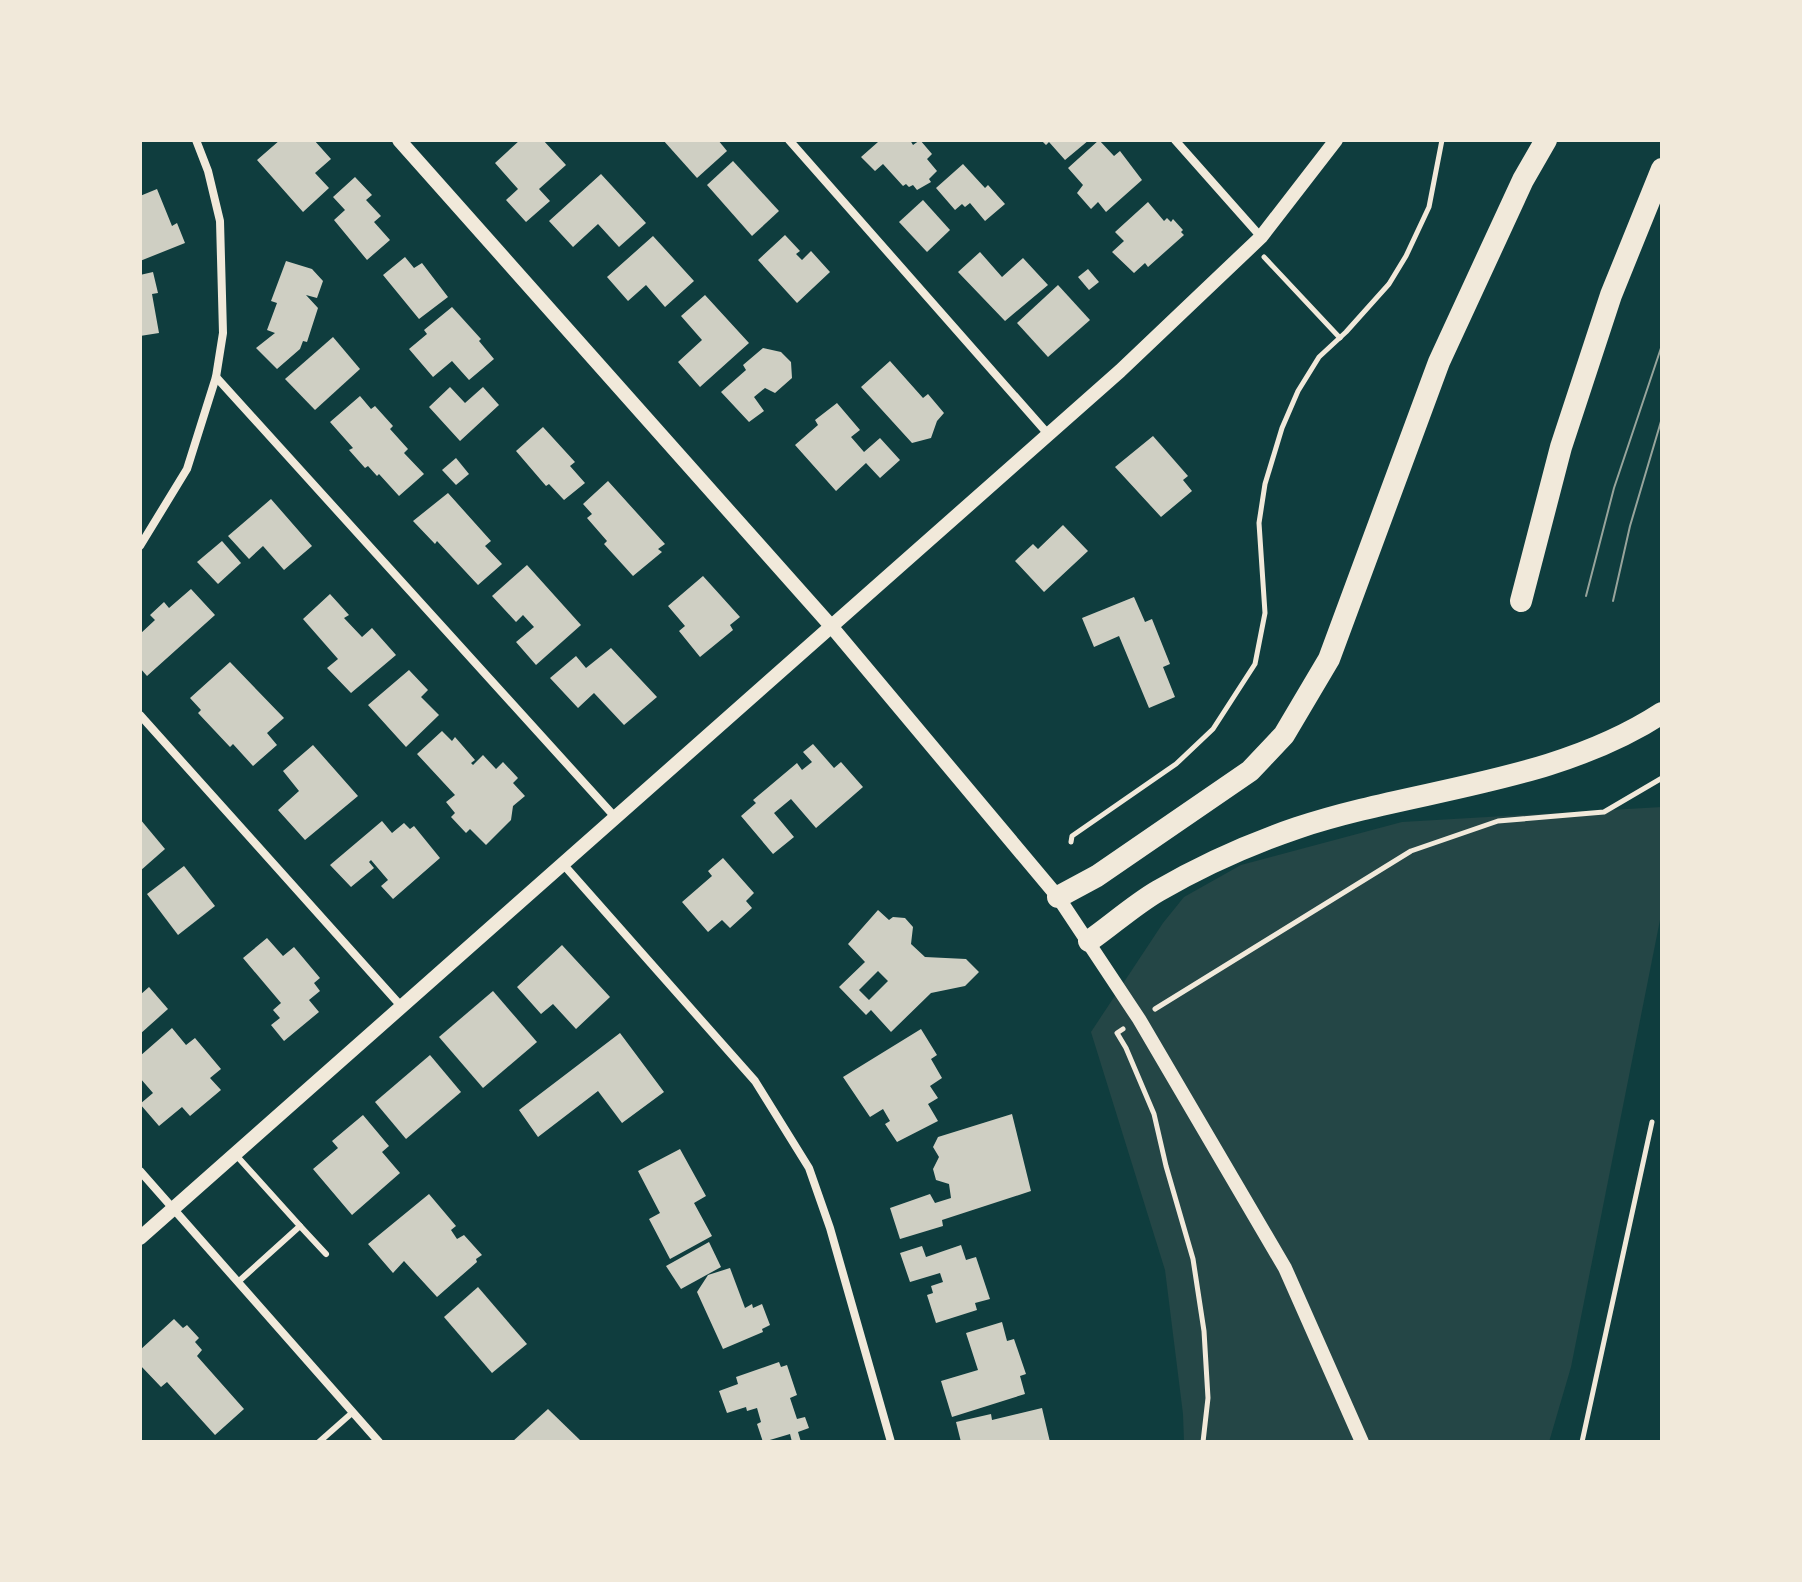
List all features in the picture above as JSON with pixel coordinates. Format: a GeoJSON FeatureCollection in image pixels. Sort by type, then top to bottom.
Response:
{"type":"FeatureCollection","features":[{"type":"Feature","properties":{"kind":"highway"},"geometry":{"type":"LineString","coordinates":[[1058,897],[1107,870],[1250,771],[1284,735],[1329,659],[1439,362],[1523,180],[1546,140]]}},
{"type":"Feature","properties":{"kind":"highway"},"geometry":{"type":"LineString","coordinates":[[1521,601],[1571,416],[1611,295],[1662,169]]}},
{"type":"Feature","properties":{"kind":"highway"},"geometry":{"type":"LineString","coordinates":[[1089,941],[1157,892],[1222,859],[1297,828],[1534,770],[1643,726],[1662,713]]}},
{"type":"Feature","properties":{"kind":"street"},"geometry":{"type":"LineString","coordinates":[[140,546],[187,469],[216,377],[223,333],[220,221],[208,171],[196,140]]}},
{"type":"Feature","properties":{"kind":"street"},"geometry":{"type":"LineString","coordinates":[[399,140],[831,626],[1058,897],[1139,1019],[1285,1268],[1362,1442]]}},
{"type":"Feature","properties":{"kind":"street"},"geometry":{"type":"LineString","coordinates":[[789,140],[1048,434]]}},
{"type":"Feature","properties":{"kind":"street"},"geometry":{"type":"LineString","coordinates":[[1175,140],[1257,241]]}},
{"type":"Feature","properties":{"kind":"street"},"geometry":{"type":"LineString","coordinates":[[140,1238],[1120,371],[1257,241],[1336,140]]}},
{"type":"Feature","properties":{"kind":"street"},"geometry":{"type":"LineString","coordinates":[[216,377],[615,817]]}},
{"type":"Feature","properties":{"kind":"street"},"geometry":{"type":"LineString","coordinates":[[140,715],[401,1006]]}},
{"type":"Feature","properties":{"kind":"street"},"geometry":{"type":"LineString","coordinates":[[563,864],[755,1081],[809,1168],[830,1228],[891,1442]]}},
{"type":"Feature","properties":{"kind":"street"},"geometry":{"type":"LineString","coordinates":[[140,1171],[379,1442]]}},
{"type":"Feature","properties":{"kind":"lane"},"geometry":{"type":"LineString","coordinates":[[235,1154],[326,1254]]}},
{"type":"Feature","properties":{"kind":"lane"},"geometry":{"type":"LineString","coordinates":[[238,1282],[300,1226]]}},
{"type":"Feature","properties":{"kind":"lane"},"geometry":{"type":"LineString","coordinates":[[319,1442],[353,1412]]}},
{"type":"Feature","properties":{"kind":"path"},"geometry":{"type":"LineString","coordinates":[[1071,842],[1072,836],[1176,764],[1213,729],[1255,664],[1265,613],[1259,523],[1265,484],[1282,428],[1298,391],[1319,357],[1389,284],[1406,256],[1429,207],[1442,140]]}},
{"type":"Feature","properties":{"kind":"path"},"geometry":{"type":"LineString","coordinates":[[1257,241],[1340,338]]}},
{"type":"Feature","properties":{"kind":"path"},"geometry":{"type":"LineString","coordinates":[[1159,1006],[1411,851],[1498,821],[1604,812],[1662,778]]}},
{"type":"Feature","properties":{"kind":"path"},"geometry":{"type":"LineString","coordinates":[[1123,1029],[1117,1033],[1154,1114],[1193,1259],[1204,1331],[1208,1398],[1203,1442]]}},
{"type":"Feature","properties":{"kind":"path"},"geometry":{"type":"LineString","coordinates":[[1582,1442],[1652,1122]]}},
{"type":"Feature","properties":{"kind":"shaded area"},"geometry":{"type":"Polygon","coordinates":[[[1662,807],[1662,910],[1571,1367],[1549,1442],[1184,1442],[1165,1270],[1091,1032],[1163,923],[1184,897],[1241,865],[1402,822],[1662,807]]]}},
{"type":"Feature","properties":{"kind":"building"},"geometry":{"type":"Polygon","coordinates":[[[280,140],[314,140],[331,159],[315,173],[329,188],[303,212],[257,160],[280,140]]]}},
{"type":"Feature","properties":{"kind":"building"},"geometry":{"type":"Polygon","coordinates":[[[520,140],[543,140],[566,165],[539,189],[550,201],[526,222],[506,200],[518,189],[495,163],[520,140]]]}},
{"type":"Feature","properties":{"kind":"building"},"geometry":{"type":"Polygon","coordinates":[[[663,140],[718,140],[727,151],[697,178],[663,140]]]}},
{"type":"Feature","properties":{"kind":"building"},"geometry":{"type":"Polygon","coordinates":[[[877,140],[910,140],[913,145],[920,140],[932,154],[927,159],[937,171],[929,179],[931,182],[917,190],[913,185],[903,186],[883,164],[875,171],[861,157],[877,140]]]}},
{"type":"Feature","properties":{"kind":"building"},"geometry":{"type":"Polygon","coordinates":[[[1041,140],[1089,140],[1065,160],[1049,142],[1046,145],[1041,140]]]}},
{"type":"Feature","properties":{"kind":"building"},"geometry":{"type":"Polygon","coordinates":[[[1099,140],[1114,156],[1120,151],[1142,180],[1106,212],[1098,202],[1091,209],[1077,193],[1083,185],[1068,168],[1099,140]]]}},
{"type":"Feature","properties":{"kind":"building"},"geometry":{"type":"Polygon","coordinates":[[[733,161],[779,211],[752,236],[707,185],[733,161]]]}},
{"type":"Feature","properties":{"kind":"building"},"geometry":{"type":"Polygon","coordinates":[[[963,164],[1005,204],[985,221],[970,203],[965,207],[962,204],[955,210],[936,188],[963,164]]]}},
{"type":"Feature","properties":{"kind":"building"},"geometry":{"type":"Polygon","coordinates":[[[601,174],[646,223],[619,247],[598,224],[573,247],[549,221],[601,174]]]}},
{"type":"Feature","properties":{"kind":"building"},"geometry":{"type":"Polygon","coordinates":[[[355,177],[372,195],[366,200],[381,216],[374,222],[390,240],[367,260],[334,220],[345,210],[333,197],[355,177]]]}},
{"type":"Feature","properties":{"kind":"building"},"geometry":{"type":"Polygon","coordinates":[[[157,189],[172,226],[177,223],[185,243],[140,261],[140,196],[157,189]]]}},
{"type":"Feature","properties":{"kind":"building"},"geometry":{"type":"Polygon","coordinates":[[[923,200],[950,230],[927,252],[899,222],[923,200]]]}},
{"type":"Feature","properties":{"kind":"building"},"geometry":{"type":"Polygon","coordinates":[[[1148,202],[1164,221],[1167,218],[1171,222],[1173,219],[1184,235],[1148,267],[1145,263],[1134,273],[1112,252],[1124,241],[1115,232],[1148,202]]]}},
{"type":"Feature","properties":{"kind":"building"},"geometry":{"type":"Polygon","coordinates":[[[785,235],[800,251],[796,254],[802,260],[811,251],[830,272],[797,303],[758,260],[785,235]]]}},
{"type":"Feature","properties":{"kind":"building"},"geometry":{"type":"Polygon","coordinates":[[[653,236],[694,281],[665,307],[646,285],[628,301],[607,277],[653,236]]]}},
{"type":"Feature","properties":{"kind":"building"},"geometry":{"type":"Polygon","coordinates":[[[980,252],[1002,277],[1023,258],[1048,285],[1005,321],[958,272],[980,252]]]}},
{"type":"Feature","properties":{"kind":"building"},"geometry":{"type":"Polygon","coordinates":[[[405,257],[414,268],[422,263],[448,297],[419,319],[383,275],[405,257]]]}},
{"type":"Feature","properties":{"kind":"building"},"geometry":{"type":"Polygon","coordinates":[[[286,261],[312,269],[323,281],[317,298],[306,295],[318,308],[307,342],[303,341],[300,349],[277,369],[256,348],[275,333],[267,330],[277,303],[271,301],[286,261]]]}},
{"type":"Feature","properties":{"kind":"building"},"geometry":{"type":"Polygon","coordinates":[[[1088,269],[1099,282],[1089,290],[1078,277],[1088,269]]]}},
{"type":"Feature","properties":{"kind":"building"},"geometry":{"type":"Polygon","coordinates":[[[153,272],[158,293],[152,294],[159,333],[140,336],[140,275],[153,272]]]}},
{"type":"Feature","properties":{"kind":"building"},"geometry":{"type":"Polygon","coordinates":[[[1058,285],[1090,320],[1048,357],[1017,323],[1058,285]]]}},
{"type":"Feature","properties":{"kind":"building"},"geometry":{"type":"Polygon","coordinates":[[[705,295],[749,343],[700,387],[678,362],[702,340],[681,316],[705,295]]]}},
{"type":"Feature","properties":{"kind":"building"},"geometry":{"type":"Polygon","coordinates":[[[452,307],[481,339],[479,341],[494,359],[469,380],[452,361],[433,377],[409,349],[427,334],[424,330],[452,307]]]}},
{"type":"Feature","properties":{"kind":"building"},"geometry":{"type":"Polygon","coordinates":[[[333,337],[360,369],[315,410],[285,379],[333,337]]]}},
{"type":"Feature","properties":{"kind":"building"},"geometry":{"type":"Polygon","coordinates":[[[763,348],[781,352],[791,362],[792,378],[775,393],[765,388],[754,397],[764,411],[749,422],[721,392],[746,370],[743,365],[763,348]]]}},
{"type":"Feature","properties":{"kind":"building"},"geometry":{"type":"Polygon","coordinates":[[[890,361],[923,398],[928,394],[944,413],[937,421],[931,438],[912,443],[861,387],[890,361]]]}},
{"type":"Feature","properties":{"kind":"building"},"geometry":{"type":"Polygon","coordinates":[[[450,387],[465,403],[483,387],[499,405],[460,441],[429,407],[450,387]]]}},
{"type":"Feature","properties":{"kind":"building"},"geometry":{"type":"Polygon","coordinates":[[[360,396],[371,409],[375,406],[393,426],[390,429],[408,449],[404,453],[424,474],[399,496],[379,474],[377,476],[368,466],[365,468],[349,450],[353,448],[330,422],[360,396]]]}},
{"type":"Feature","properties":{"kind":"building"},"geometry":{"type":"Polygon","coordinates":[[[837,403],[860,430],[851,437],[864,452],[880,438],[900,460],[880,478],[866,463],[836,491],[795,445],[818,425],[815,420],[837,403]]]}},
{"type":"Feature","properties":{"kind":"building"},"geometry":{"type":"Polygon","coordinates":[[[543,427],[575,462],[570,466],[585,483],[564,500],[549,484],[546,486],[516,451],[543,427]]]}},
{"type":"Feature","properties":{"kind":"building"},"geometry":{"type":"Polygon","coordinates":[[[1153,436],[1188,476],[1183,480],[1192,491],[1161,517],[1115,467],[1153,436]]]}},
{"type":"Feature","properties":{"kind":"building"},"geometry":{"type":"Polygon","coordinates":[[[456,458],[469,474],[456,485],[442,470],[456,458]]]}},
{"type":"Feature","properties":{"kind":"building"},"geometry":{"type":"Polygon","coordinates":[[[608,481],[665,544],[658,549],[662,552],[633,576],[604,544],[607,541],[587,518],[592,514],[583,504],[608,481]]]}},
{"type":"Feature","properties":{"kind":"building"},"geometry":{"type":"Polygon","coordinates":[[[448,493],[491,541],[485,546],[502,564],[478,585],[437,541],[435,544],[413,521],[448,493]]]}},
{"type":"Feature","properties":{"kind":"building"},"geometry":{"type":"Polygon","coordinates":[[[271,499],[312,546],[284,570],[263,546],[249,559],[228,536],[271,499]]]}},
{"type":"Feature","properties":{"kind":"building"},"geometry":{"type":"Polygon","coordinates":[[[1063,525],[1088,551],[1044,592],[1015,561],[1033,544],[1038,549],[1063,525]]]}},
{"type":"Feature","properties":{"kind":"building"},"geometry":{"type":"Polygon","coordinates":[[[222,541],[241,563],[218,584],[197,562],[222,541]]]}},
{"type":"Feature","properties":{"kind":"building"},"geometry":{"type":"Polygon","coordinates":[[[527,565],[581,625],[536,665],[516,642],[534,627],[523,615],[516,622],[492,596],[527,565]]]}},
{"type":"Feature","properties":{"kind":"building"},"geometry":{"type":"Polygon","coordinates":[[[703,576],[740,617],[730,625],[733,630],[700,657],[679,631],[685,626],[668,606],[703,576]]]}},
{"type":"Feature","properties":{"kind":"building"},"geometry":{"type":"Polygon","coordinates":[[[191,589],[215,615],[147,676],[140,668],[140,634],[155,620],[150,615],[164,602],[169,608],[191,589]]]}},
{"type":"Feature","properties":{"kind":"building"},"geometry":{"type":"Polygon","coordinates":[[[330,594],[349,615],[344,618],[362,637],[372,628],[396,655],[351,693],[327,668],[338,659],[303,619],[330,594]]]}},
{"type":"Feature","properties":{"kind":"building"},"geometry":{"type":"Polygon","coordinates":[[[1134,597],[1145,622],[1152,619],[1170,664],[1163,667],[1175,697],[1149,708],[1119,636],[1094,647],[1082,618],[1134,597]]]}},
{"type":"Feature","properties":{"kind":"building"},"geometry":{"type":"Polygon","coordinates":[[[611,648],[657,697],[624,725],[594,693],[578,708],[550,678],[576,656],[586,668],[611,648]]]}},
{"type":"Feature","properties":{"kind":"building"},"geometry":{"type":"Polygon","coordinates":[[[230,662],[284,718],[267,733],[277,745],[253,766],[198,713],[201,710],[190,698],[230,662]]]}},
{"type":"Feature","properties":{"kind":"building"},"geometry":{"type":"Polygon","coordinates":[[[409,670],[428,690],[421,697],[439,715],[406,747],[368,705],[409,670]]]}},
{"type":"Feature","properties":{"kind":"building"},"geometry":{"type":"Polygon","coordinates":[[[442,731],[452,741],[455,737],[475,760],[471,763],[473,765],[483,755],[496,769],[503,762],[518,778],[513,783],[525,796],[513,806],[511,820],[486,845],[470,829],[466,833],[451,817],[455,813],[446,802],[455,795],[417,754],[442,731]]]}},
{"type":"Feature","properties":{"kind":"building"},"geometry":{"type":"Polygon","coordinates":[[[813,744],[834,768],[841,762],[863,787],[816,828],[791,799],[774,813],[794,837],[773,854],[741,816],[756,803],[753,800],[797,763],[802,770],[812,762],[803,752],[813,744]]]}},
{"type":"Feature","properties":{"kind":"building"},"geometry":{"type":"Polygon","coordinates":[[[313,745],[358,796],[305,840],[278,810],[299,791],[283,771],[313,745]]]}},
{"type":"Feature","properties":{"kind":"building"},"geometry":{"type":"Polygon","coordinates":[[[140,819],[165,849],[140,871],[140,819]]]}},
{"type":"Feature","properties":{"kind":"building"},"geometry":{"type":"Polygon","coordinates":[[[382,821],[392,833],[404,823],[410,829],[414,826],[440,858],[393,899],[381,886],[388,880],[371,860],[369,862],[374,868],[351,887],[330,865],[382,821]]]}},
{"type":"Feature","properties":{"kind":"building"},"geometry":{"type":"Polygon","coordinates":[[[723,858],[754,893],[746,901],[752,908],[730,928],[722,920],[708,932],[682,902],[712,876],[708,871],[723,858]]]}},
{"type":"Feature","properties":{"kind":"building"},"geometry":{"type":"Polygon","coordinates":[[[184,866],[215,906],[178,935],[147,894],[184,866]]]}},
{"type":"Feature","properties":{"kind":"building"},"geometry":{"type":"Polygon","coordinates":[[[878,910],[889,920],[893,917],[905,918],[913,927],[911,944],[925,957],[966,959],[979,972],[965,986],[931,993],[891,1032],[871,1010],[866,1015],[839,987],[865,962],[848,944],[878,910]],[[878,971],[859,990],[869,1000],[888,981],[878,971]]]}},
{"type":"Feature","properties":{"kind":"building"},"geometry":{"type":"Polygon","coordinates":[[[267,938],[283,956],[294,947],[320,978],[314,983],[320,991],[309,1000],[319,1012],[284,1041],[271,1025],[280,1018],[273,1010],[281,1003],[243,958],[267,938]]]}},
{"type":"Feature","properties":{"kind":"building"},"geometry":{"type":"Polygon","coordinates":[[[562,945],[610,997],[576,1029],[553,1004],[541,1014],[517,987],[562,945]]]}},
{"type":"Feature","properties":{"kind":"building"},"geometry":{"type":"Polygon","coordinates":[[[149,987],[168,1009],[140,1034],[140,995],[149,987]]]}},
{"type":"Feature","properties":{"kind":"building"},"geometry":{"type":"Polygon","coordinates":[[[493,991],[537,1042],[483,1088],[439,1037],[493,991]]]}},
{"type":"Feature","properties":{"kind":"building"},"geometry":{"type":"Polygon","coordinates":[[[172,1028],[186,1045],[195,1038],[221,1069],[210,1078],[221,1090],[190,1116],[182,1107],[159,1126],[140,1104],[153,1093],[140,1078],[140,1056],[172,1028]]]}},
{"type":"Feature","properties":{"kind":"building"},"geometry":{"type":"Polygon","coordinates":[[[921,1029],[937,1055],[931,1059],[942,1078],[930,1086],[938,1098],[928,1104],[938,1121],[897,1142],[885,1124],[890,1121],[883,1109],[870,1117],[843,1077],[921,1029]]]}},
{"type":"Feature","properties":{"kind":"building"},"geometry":{"type":"Polygon","coordinates":[[[620,1033],[664,1092],[622,1123],[598,1091],[538,1137],[519,1110],[620,1033]]]}},
{"type":"Feature","properties":{"kind":"building"},"geometry":{"type":"Polygon","coordinates":[[[430,1055],[461,1092],[406,1139],[375,1102],[430,1055]]]}},
{"type":"Feature","properties":{"kind":"building"},"geometry":{"type":"Polygon","coordinates":[[[1012,1114],[1031,1191],[942,1220],[943,1226],[900,1239],[890,1208],[930,1194],[935,1203],[951,1198],[949,1184],[936,1180],[933,1169],[939,1157],[933,1147],[938,1137],[1012,1114]]]}},
{"type":"Feature","properties":{"kind":"building"},"geometry":{"type":"Polygon","coordinates":[[[363,1115],[389,1146],[382,1152],[400,1173],[352,1215],[313,1169],[338,1148],[332,1141],[363,1115]]]}},
{"type":"Feature","properties":{"kind":"building"},"geometry":{"type":"Polygon","coordinates":[[[680,1149],[706,1196],[694,1203],[712,1236],[670,1259],[649,1219],[660,1213],[638,1171],[680,1149]]]}},
{"type":"Feature","properties":{"kind":"building"},"geometry":{"type":"Polygon","coordinates":[[[429,1194],[456,1226],[451,1230],[457,1239],[464,1235],[482,1255],[437,1297],[404,1261],[393,1273],[368,1244],[429,1194]]]}},
{"type":"Feature","properties":{"kind":"building"},"geometry":{"type":"Polygon","coordinates":[[[709,1242],[721,1267],[681,1289],[666,1266],[709,1242]]]}},
{"type":"Feature","properties":{"kind":"building"},"geometry":{"type":"Polygon","coordinates":[[[961,1245],[966,1260],[976,1257],[990,1299],[975,1303],[977,1310],[936,1323],[927,1295],[933,1293],[931,1286],[943,1282],[940,1273],[910,1282],[900,1253],[922,1246],[926,1257],[961,1245]]]}},
{"type":"Feature","properties":{"kind":"building"},"geometry":{"type":"Polygon","coordinates":[[[730,1268],[745,1308],[762,1304],[770,1325],[762,1329],[763,1332],[723,1349],[697,1292],[708,1275],[730,1268]]]}},
{"type":"Feature","properties":{"kind":"building"},"geometry":{"type":"Polygon","coordinates":[[[478,1287],[527,1344],[492,1373],[444,1317],[478,1287]]]}},
{"type":"Feature","properties":{"kind":"building"},"geometry":{"type":"Polygon","coordinates":[[[174,1319],[183,1328],[187,1325],[199,1338],[195,1342],[202,1350],[197,1356],[244,1409],[215,1435],[167,1382],[161,1387],[140,1365],[140,1350],[174,1319]]]}},
{"type":"Feature","properties":{"kind":"building"},"geometry":{"type":"Polygon","coordinates":[[[1002,1322],[1007,1341],[1014,1339],[1026,1374],[1020,1376],[1025,1394],[952,1417],[941,1381],[978,1370],[966,1333],[1002,1322]]]}},
{"type":"Feature","properties":{"kind":"building"},"geometry":{"type":"Polygon","coordinates":[[[779,1362],[781,1367],[787,1365],[797,1395],[790,1398],[797,1419],[805,1417],[809,1428],[798,1432],[801,1442],[792,1442],[790,1434],[763,1442],[757,1424],[761,1422],[757,1408],[747,1411],[746,1407],[727,1413],[719,1391],[738,1384],[736,1377],[779,1362]]]}},
{"type":"Feature","properties":{"kind":"building"},"geometry":{"type":"Polygon","coordinates":[[[1042,1408],[1050,1442],[961,1442],[956,1422],[991,1414],[992,1420],[1042,1408]]]}},
{"type":"Feature","properties":{"kind":"building"},"geometry":{"type":"Polygon","coordinates":[[[548,1409],[582,1442],[512,1442],[548,1409]]]}},
{"type":"Feature","properties":{"kind":"tram line"},"geometry":{"type":"LineString","coordinates":[[1586,596],[1614,488],[1662,345]]}},
{"type":"Feature","properties":{"kind":"tram line"},"geometry":{"type":"LineString","coordinates":[[1613,601],[1630,526],[1662,418]]}}]}
